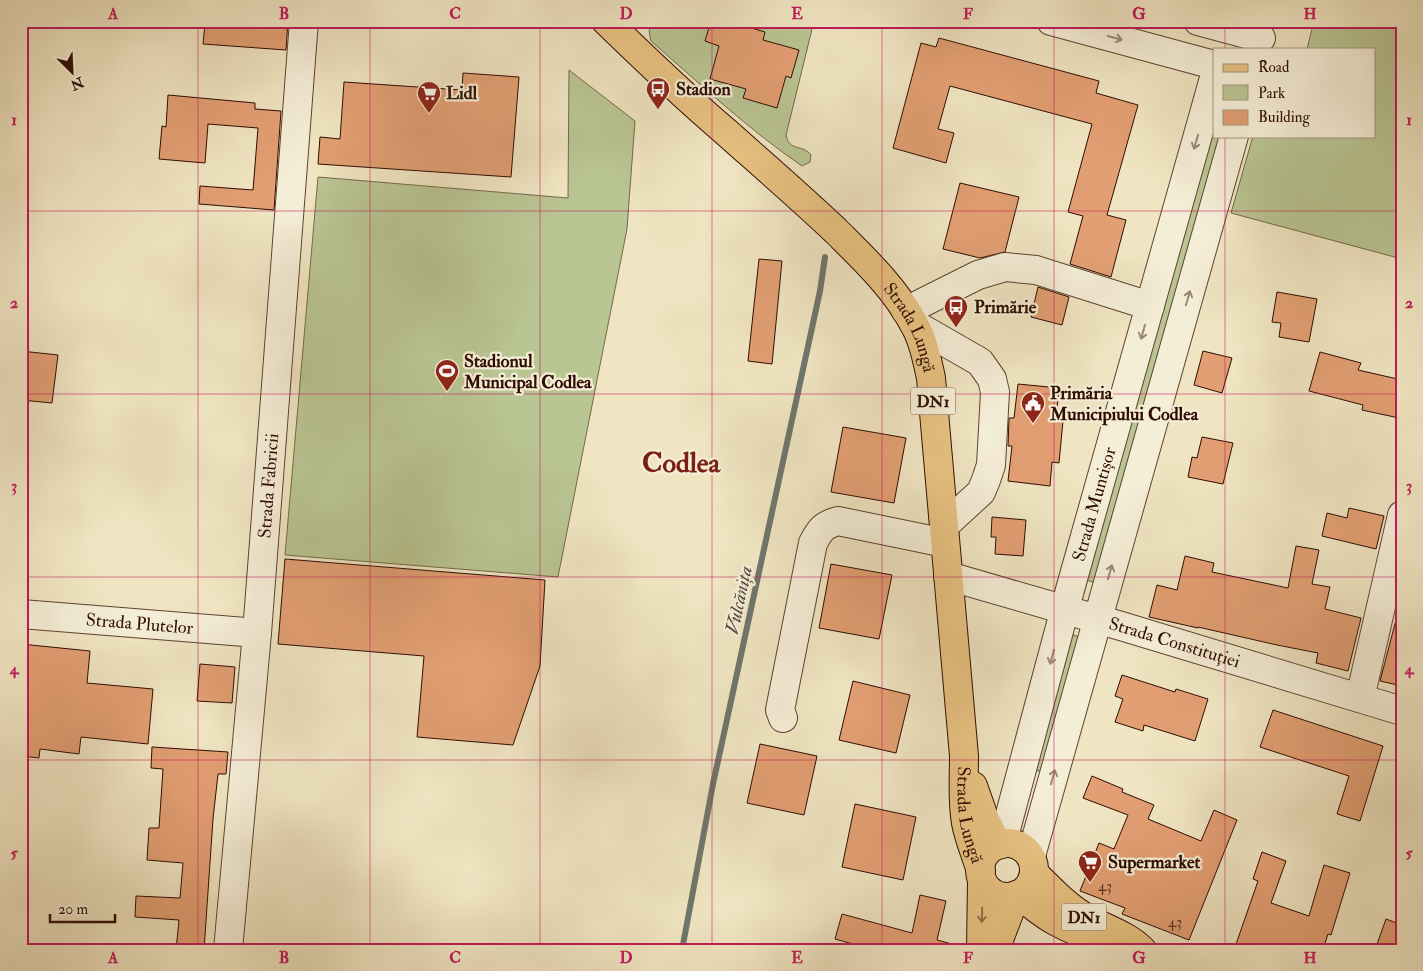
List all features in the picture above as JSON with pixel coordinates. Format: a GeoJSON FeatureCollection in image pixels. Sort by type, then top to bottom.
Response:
{"type":"FeatureCollection","features":[{"type":"Feature","properties":{"kind":"main road","name":"Strada Lungă"},"geometry":{"type":"LineString","coordinates":[[606,21],[702,112],[799,196],[855,250],[874,270],[910,318],[925,351],[931,378],[945,535],[964,756],[966,824],[982,876]]}},
{"type":"Feature","properties":{"kind":"main road","name":"Strada Lungă"},"geometry":{"type":"LineString","coordinates":[[964,756],[976,798],[985,820],[1000,844]]}},
{"type":"Feature","properties":{"kind":"main road","name":"DN1"},"geometry":{"type":"LineString","coordinates":[[1000,844],[1010,843],[1025,850],[1025,880],[1033,906],[1042,914],[1060,924],[1120,950]]}},
{"type":"Feature","properties":{"kind":"main road"},"geometry":{"type":"LineString","coordinates":[[981,950],[982,863],[990,849],[1000,844]]}},
{"type":"Feature","properties":{"kind":"main road"},"geometry":{"type":"LineString","coordinates":[[982,876],[987,887],[993,892],[1000,896],[1008,897],[1025,880]]}},
{"type":"Feature","properties":{"kind":"main road"},"geometry":{"type":"LineString","coordinates":[[995,950],[1025,880]]}},
{"type":"Feature","properties":{"kind":"main road","name":"DN1"},"geometry":{"type":"LineString","coordinates":[[1025,880],[1094,922],[1124,937],[1142,950]]}},
{"type":"Feature","properties":{"kind":"street","name":"Strada Fabricii"},"geometry":{"type":"LineString","coordinates":[[228,950],[257,633],[304,21]]}},
{"type":"Feature","properties":{"kind":"street"},"geometry":{"type":"LineString","coordinates":[[1051,21],[1213,65]]}},
{"type":"Feature","properties":{"kind":"street"},"geometry":{"type":"LineString","coordinates":[[1198,21],[1227,33],[1262,36]]}},
{"type":"Feature","properties":{"kind":"street","name":"Strada Muntișor"},"geometry":{"type":"LineString","coordinates":[[1000,844],[1213,82]]}},
{"type":"Feature","properties":{"kind":"street","name":"Strada Muntișor"},"geometry":{"type":"LineString","coordinates":[[1025,880],[1233,138]]}},
{"type":"Feature","properties":{"kind":"street"},"geometry":{"type":"LineString","coordinates":[[783,718],[780,710],[813,543],[819,531],[828,524],[838,521],[945,535],[980,492],[991,465],[995,392],[992,379],[980,362],[910,318],[978,275],[1005,267],[1036,270],[1150,306]]}},
{"type":"Feature","properties":{"kind":"street"},"geometry":{"type":"LineString","coordinates":[[1360,698],[1402,515]]}},
{"type":"Feature","properties":{"kind":"street","name":"Strada Constituției"},"geometry":{"type":"LineString","coordinates":[[948,576],[1402,711]]}},
{"type":"Feature","properties":{"kind":"street","name":"Strada Plutelor"},"geometry":{"type":"LineString","coordinates":[[21,614],[257,633]]}},
{"type":"Feature","properties":{"kind":"green space"},"geometry":{"type":"Polygon","coordinates":[[[653,21],[814,21],[786,135],[790,144],[811,155],[810,162],[802,166],[782,152],[725,106],[651,41],[649,31],[653,21]]]}},
{"type":"Feature","properties":{"kind":"green space"},"geometry":{"type":"Polygon","coordinates":[[[1314,21],[1402,21],[1402,259],[1231,213],[1252,138],[1376,138],[1376,48],[1307,48],[1314,21]]]}},
{"type":"Feature","properties":{"kind":"green space","name":"Stadionul Municipal Codlea"},"geometry":{"type":"Polygon","coordinates":[[[569,70],[635,121],[627,229],[558,577],[285,555],[318,177],[568,198],[569,70]]]}},
{"type":"Feature","properties":{"kind":"green space"},"geometry":{"type":"Polygon","coordinates":[[[1213,130],[1213,138],[1222,138],[1098,580],[1093,582],[1086,580],[1213,130]]]}},
{"type":"Feature","properties":{"kind":"green space"},"geometry":{"type":"Polygon","coordinates":[[[1070,634],[1077,636],[1078,641],[1043,769],[1038,771],[1033,769],[1070,634]]]}},
{"type":"Feature","properties":{"kind":"building"},"geometry":{"type":"Polygon","coordinates":[[[264,21],[288,21],[286,50],[203,44],[205,23],[263,28],[264,21]]]}},
{"type":"Feature","properties":{"kind":"building"},"geometry":{"type":"Polygon","coordinates":[[[711,21],[746,21],[745,26],[765,32],[763,40],[799,50],[791,78],[786,76],[777,108],[743,98],[746,89],[710,79],[719,46],[705,41],[711,21]]]}},
{"type":"Feature","properties":{"kind":"building"},"geometry":{"type":"Polygon","coordinates":[[[939,38],[1099,81],[1096,93],[1138,105],[1107,215],[1126,220],[1111,277],[1070,264],[1083,216],[1068,212],[1092,124],[950,86],[938,129],[954,133],[946,163],[893,148],[921,43],[936,47],[939,38]]]}},
{"type":"Feature","properties":{"kind":"building","name":"Lidl"},"geometry":{"type":"Polygon","coordinates":[[[463,73],[519,77],[511,177],[318,164],[320,137],[340,139],[344,82],[462,90],[463,73]]]}},
{"type":"Feature","properties":{"kind":"building"},"geometry":{"type":"Polygon","coordinates":[[[168,95],[255,103],[255,109],[281,111],[274,210],[199,204],[200,186],[253,190],[258,128],[208,124],[205,163],[159,159],[162,126],[166,127],[168,95]]]}},
{"type":"Feature","properties":{"kind":"building"},"geometry":{"type":"Polygon","coordinates":[[[960,183],[1019,197],[1005,252],[980,258],[943,249],[960,183]]]}},
{"type":"Feature","properties":{"kind":"building"},"geometry":{"type":"Polygon","coordinates":[[[759,259],[782,261],[772,364],[748,361],[759,259]]]}},
{"type":"Feature","properties":{"kind":"building"},"geometry":{"type":"Polygon","coordinates":[[[1038,287],[1069,297],[1062,325],[1031,317],[1038,287]]]}},
{"type":"Feature","properties":{"kind":"building"},"geometry":{"type":"Polygon","coordinates":[[[1277,292],[1317,299],[1309,342],[1279,337],[1281,323],[1272,322],[1277,292]]]}},
{"type":"Feature","properties":{"kind":"building"},"geometry":{"type":"Polygon","coordinates":[[[21,351],[58,355],[52,403],[21,400],[21,351]]]}},
{"type":"Feature","properties":{"kind":"building"},"geometry":{"type":"Polygon","coordinates":[[[1203,351],[1232,358],[1222,393],[1194,385],[1203,351]]]}},
{"type":"Feature","properties":{"kind":"building"},"geometry":{"type":"Polygon","coordinates":[[[1320,352],[1361,363],[1358,370],[1402,380],[1402,403],[1399,418],[1362,410],[1363,405],[1309,391],[1320,352]]]}},
{"type":"Feature","properties":{"kind":"building"},"geometry":{"type":"Polygon","coordinates":[[[1018,384],[1059,388],[1057,409],[1064,410],[1059,463],[1052,462],[1050,486],[1008,481],[1012,446],[1008,446],[1009,418],[1014,418],[1018,384]]]}},
{"type":"Feature","properties":{"kind":"building"},"geometry":{"type":"Polygon","coordinates":[[[843,427],[906,438],[894,503],[831,492],[843,427]]]}},
{"type":"Feature","properties":{"kind":"building"},"geometry":{"type":"Polygon","coordinates":[[[1202,437],[1233,443],[1223,484],[1188,477],[1192,457],[1197,458],[1202,437]]]}},
{"type":"Feature","properties":{"kind":"building"},"geometry":{"type":"Polygon","coordinates":[[[1349,508],[1384,516],[1376,549],[1322,536],[1327,513],[1347,518],[1349,508]]]}},
{"type":"Feature","properties":{"kind":"building"},"geometry":{"type":"Polygon","coordinates":[[[992,517],[1026,520],[1023,556],[995,554],[996,537],[991,537],[992,517]]]}},
{"type":"Feature","properties":{"kind":"building"},"geometry":{"type":"Polygon","coordinates":[[[1296,546],[1319,550],[1312,584],[1330,587],[1325,609],[1361,618],[1348,671],[1316,663],[1318,653],[1149,617],[1157,585],[1177,590],[1185,556],[1214,563],[1212,572],[1288,588],[1296,546]]]}},
{"type":"Feature","properties":{"kind":"building"},"geometry":{"type":"Polygon","coordinates":[[[285,559],[545,580],[540,666],[513,745],[417,737],[424,656],[278,644],[285,559]]]}},
{"type":"Feature","properties":{"kind":"building"},"geometry":{"type":"Polygon","coordinates":[[[831,564],[892,575],[879,639],[819,628],[831,564]]]}},
{"type":"Feature","properties":{"kind":"building"},"geometry":{"type":"Polygon","coordinates":[[[1396,620],[1402,621],[1402,686],[1380,681],[1396,620]]]}},
{"type":"Feature","properties":{"kind":"building"},"geometry":{"type":"Polygon","coordinates":[[[21,644],[90,651],[87,683],[153,689],[148,744],[81,737],[79,754],[40,749],[39,758],[21,756],[24,733],[21,733],[21,644]]]}},
{"type":"Feature","properties":{"kind":"building"},"geometry":{"type":"Polygon","coordinates":[[[200,664],[235,667],[232,703],[197,701],[200,664]]]}},
{"type":"Feature","properties":{"kind":"building"},"geometry":{"type":"Polygon","coordinates":[[[1122,675],[1175,692],[1176,689],[1208,699],[1195,741],[1144,725],[1143,731],[1115,722],[1123,699],[1115,696],[1122,675]]]}},
{"type":"Feature","properties":{"kind":"building"},"geometry":{"type":"Polygon","coordinates":[[[853,681],[910,695],[896,753],[839,740],[853,681]]]}},
{"type":"Feature","properties":{"kind":"building"},"geometry":{"type":"Polygon","coordinates":[[[1273,710],[1383,746],[1360,821],[1337,814],[1349,776],[1260,747],[1273,710]]]}},
{"type":"Feature","properties":{"kind":"building"},"geometry":{"type":"Polygon","coordinates":[[[760,744],[817,756],[804,815],[747,803],[760,744]]]}},
{"type":"Feature","properties":{"kind":"building"},"geometry":{"type":"Polygon","coordinates":[[[152,747],[228,752],[226,774],[218,774],[204,950],[176,950],[179,920],[135,917],[136,896],[180,898],[183,863],[147,860],[149,828],[159,828],[163,769],[151,768],[152,747]]]}},
{"type":"Feature","properties":{"kind":"building"},"geometry":{"type":"Polygon","coordinates":[[[1092,776],[1123,789],[1122,792],[1154,805],[1148,819],[1201,841],[1214,810],[1237,820],[1189,940],[1122,914],[1125,908],[1080,891],[1099,843],[1114,849],[1128,815],[1083,798],[1092,776]]]}},
{"type":"Feature","properties":{"kind":"building"},"geometry":{"type":"Polygon","coordinates":[[[855,804],[916,817],[903,880],[842,867],[855,804]]]}},
{"type":"Feature","properties":{"kind":"building"},"geometry":{"type":"Polygon","coordinates":[[[1262,852],[1286,861],[1271,903],[1309,916],[1324,865],[1350,873],[1331,935],[1328,934],[1323,950],[1234,950],[1258,881],[1253,879],[1262,852]]]}},
{"type":"Feature","properties":{"kind":"building"},"geometry":{"type":"Polygon","coordinates":[[[920,895],[946,901],[937,940],[952,944],[951,950],[874,950],[835,939],[842,914],[912,933],[920,895]]]}},
{"type":"Feature","properties":{"kind":"building"},"geometry":{"type":"Polygon","coordinates":[[[1386,919],[1402,925],[1394,950],[1375,950],[1386,919]]]}},
{"type":"Feature","properties":{"kind":"waterway","name":"Vulcănița"},"geometry":{"type":"LineString","coordinates":[[682,950],[713,784],[820,291],[825,257]]}},
{"type":"Feature","properties":{"kind":"place","name":"Stadion"},"geometry":{"type":"Point","coordinates":[658,110]}},
{"type":"Feature","properties":{"kind":"place","name":"Lidl"},"geometry":{"type":"Point","coordinates":[429,114]}},
{"type":"Feature","properties":{"kind":"place","name":"Primărie"},"geometry":{"type":"Point","coordinates":[956,328]}},
{"type":"Feature","properties":{"kind":"place","name":"Stadionul Municipal Codlea"},"geometry":{"type":"Point","coordinates":[447,392]}},
{"type":"Feature","properties":{"kind":"place","name":"Primăria Municipiului Codlea"},"geometry":{"type":"Point","coordinates":[1033,424]}},
{"type":"Feature","properties":{"kind":"place","name":"Supermarket"},"geometry":{"type":"Point","coordinates":[1090,883]}},
{"type":"Feature","properties":{"kind":"district","name":"Codlea"},"geometry":{"type":"Point","coordinates":[681,462]}}]}
